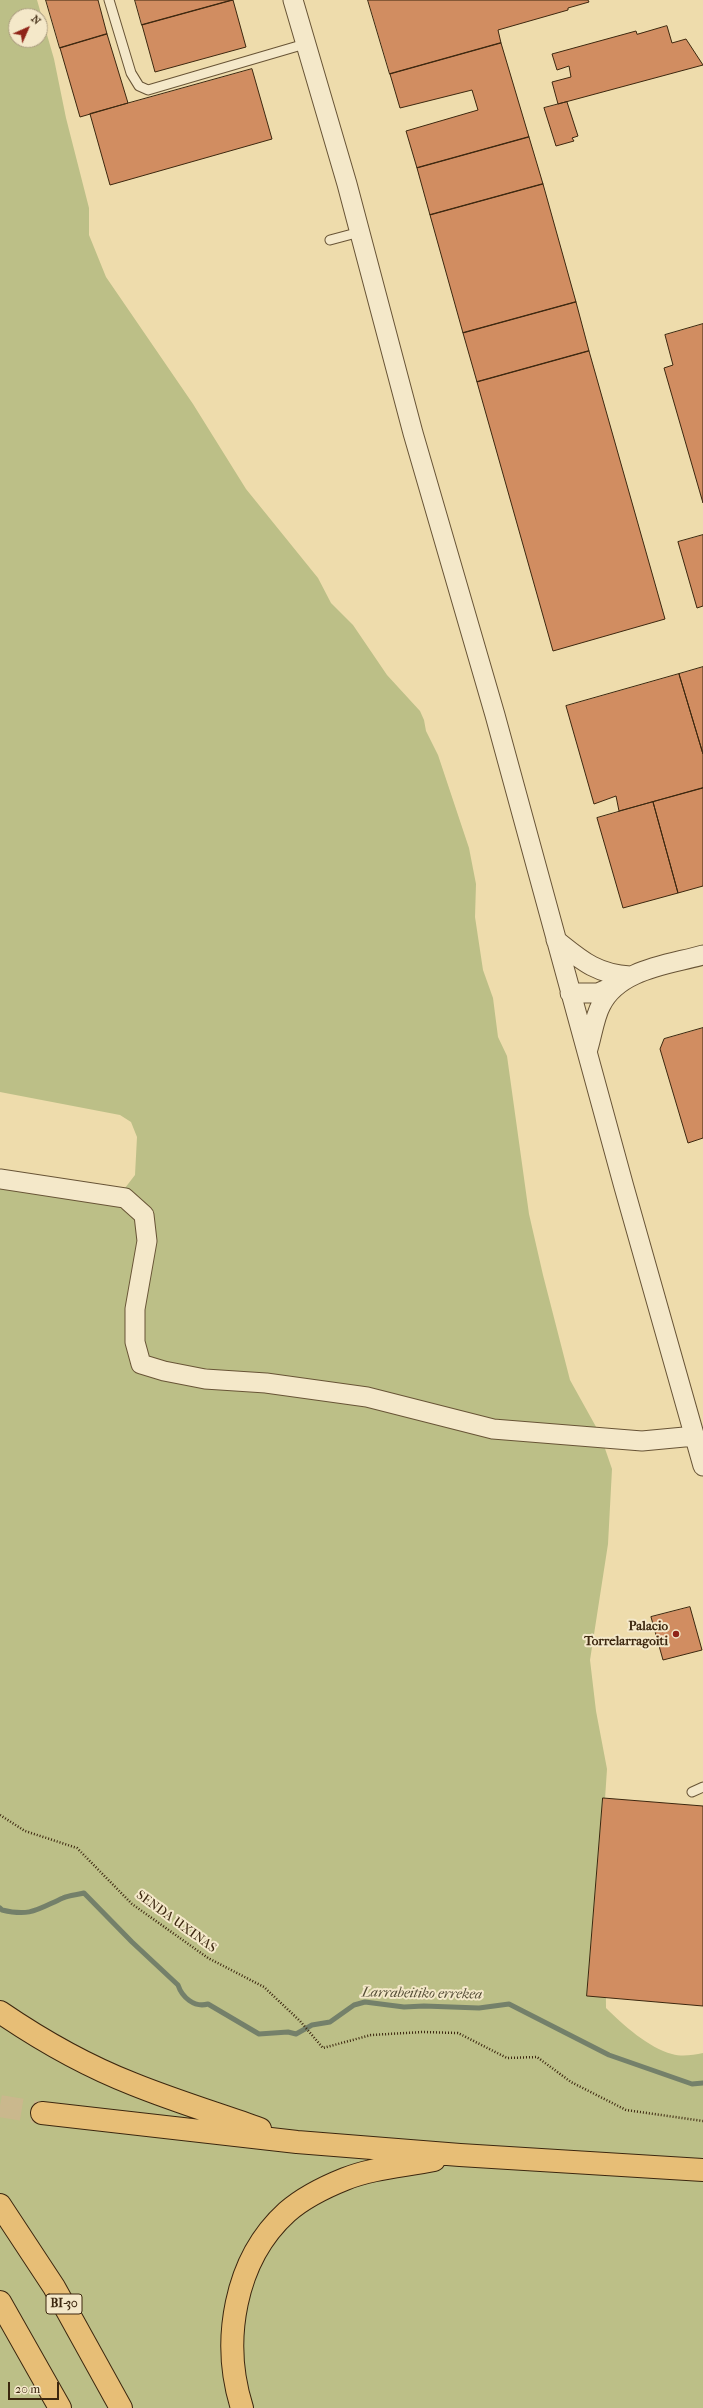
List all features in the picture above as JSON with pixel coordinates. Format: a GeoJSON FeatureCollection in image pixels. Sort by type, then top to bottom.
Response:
{"type":"FeatureCollection","features":[{"type":"Feature","properties":{"kind":"highway"},"geometry":{"type":"LineString","coordinates":[[0,2012],[48,2042],[133,2084],[297,2142]]}},
{"type":"Feature","properties":{"kind":"highway"},"geometry":{"type":"LineString","coordinates":[[42,2113],[297,2142],[460,2155],[703,2170]]}},
{"type":"Feature","properties":{"kind":"highway"},"geometry":{"type":"LineString","coordinates":[[242,2408],[234,2368],[233,2339],[239,2293],[256,2252],[275,2226],[288,2212],[304,2200],[347,2178],[460,2155]]}},
{"type":"Feature","properties":{"kind":"highway","name":"BI-30"},"geometry":{"type":"LineString","coordinates":[[0,2205],[54,2287],[121,2408]]}},
{"type":"Feature","properties":{"kind":"highway"},"geometry":{"type":"LineString","coordinates":[[0,2302],[60,2408]]}},
{"type":"Feature","properties":{"kind":"street"},"geometry":{"type":"LineString","coordinates":[[293,0],[360,232],[413,433],[495,715],[570,993],[703,1466]]}},
{"type":"Feature","properties":{"kind":"street"},"geometry":{"type":"LineString","coordinates":[[556,940],[608,980]]}},
{"type":"Feature","properties":{"kind":"street"},"geometry":{"type":"LineString","coordinates":[[570,993],[581,983],[630,976],[703,955]]}},
{"type":"Feature","properties":{"kind":"street"},"geometry":{"type":"LineString","coordinates":[[587,1052],[608,980]]}},
{"type":"Feature","properties":{"kind":"street"},"geometry":{"type":"LineString","coordinates":[[0,1179],[125,1198],[144,1215],[147,1241],[135,1309],[135,1342],[141,1364],[164,1371],[205,1379],[266,1383],[368,1397],[493,1429],[642,1441],[695,1436]]}},
{"type":"Feature","properties":{"kind":"lane"},"geometry":{"type":"LineString","coordinates":[[109,0],[131,73],[139,86],[148,90],[305,44]]}},
{"type":"Feature","properties":{"kind":"lane"},"geometry":{"type":"LineString","coordinates":[[330,240],[360,232]]}},
{"type":"Feature","properties":{"kind":"lane"},"geometry":{"type":"LineString","coordinates":[[692,1792],[703,1787]]}},
{"type":"Feature","properties":{"kind":"path","name":"SENDA UXINAS"},"geometry":{"type":"LineString","coordinates":[[0,1815],[25,1831],[77,1848],[132,1904],[208,1958],[264,1987],[300,2021],[312,2037],[323,2048],[371,2035],[423,2032],[458,2033],[507,2058],[537,2057],[570,2082],[626,2110],[703,2121]]}},
{"type":"Feature","properties":{"kind":"green space"},"geometry":{"type":"Polygon","coordinates":[[[0,0],[37,0],[39,8],[8,8],[8,48],[48,48],[48,38],[54,59],[66,118],[89,208],[89,235],[106,277],[193,404],[246,489],[318,578],[331,603],[353,625],[387,675],[420,711],[424,720],[426,731],[438,755],[469,848],[476,884],[475,917],[483,970],[493,998],[498,1037],[507,1056],[529,1214],[543,1275],[570,1380],[600,1434],[612,1469],[608,1544],[590,1660],[596,1711],[607,1769],[604,1814],[606,2008],[620,2022],[654,2047],[672,2054],[680,2055],[703,2053],[703,2408],[0,2408],[0,1171],[125,1188],[135,1175],[137,1137],[131,1122],[120,1115],[0,1092],[0,0]]]}},
{"type":"Feature","properties":{"kind":"building"},"geometry":{"type":"Polygon","coordinates":[[[46,0],[98,0],[107,34],[60,48],[46,0]]]}},
{"type":"Feature","properties":{"kind":"building"},"geometry":{"type":"Polygon","coordinates":[[[135,0],[233,0],[142,25],[135,0]]]}},
{"type":"Feature","properties":{"kind":"building"},"geometry":{"type":"Polygon","coordinates":[[[233,0],[246,47],[155,72],[142,25],[233,0]]]}},
{"type":"Feature","properties":{"kind":"building"},"geometry":{"type":"Polygon","coordinates":[[[368,0],[588,0],[589,2],[568,8],[568,10],[498,30],[501,43],[390,74],[368,0]]]}},
{"type":"Feature","properties":{"kind":"building"},"geometry":{"type":"Polygon","coordinates":[[[667,26],[672,43],[686,39],[703,65],[558,104],[552,82],[571,77],[569,66],[557,70],[552,54],[636,31],[637,34],[667,26]]]}},
{"type":"Feature","properties":{"kind":"building"},"geometry":{"type":"Polygon","coordinates":[[[107,34],[128,103],[80,117],[60,48],[107,34]]]}},
{"type":"Feature","properties":{"kind":"building"},"geometry":{"type":"Polygon","coordinates":[[[501,43],[529,137],[417,168],[406,131],[478,110],[472,90],[400,108],[390,74],[501,43]]]}},
{"type":"Feature","properties":{"kind":"building"},"geometry":{"type":"Polygon","coordinates":[[[252,69],[272,139],[110,185],[90,114],[252,69]]]}},
{"type":"Feature","properties":{"kind":"building"},"geometry":{"type":"Polygon","coordinates":[[[567,102],[578,136],[572,138],[574,141],[556,146],[544,108],[567,102]]]}},
{"type":"Feature","properties":{"kind":"building"},"geometry":{"type":"Polygon","coordinates":[[[529,137],[543,184],[430,215],[417,168],[529,137]]]}},
{"type":"Feature","properties":{"kind":"building"},"geometry":{"type":"Polygon","coordinates":[[[543,184],[576,302],[463,333],[430,215],[543,184]]]}},
{"type":"Feature","properties":{"kind":"building"},"geometry":{"type":"Polygon","coordinates":[[[576,302],[589,351],[477,382],[463,333],[576,302]]]}},
{"type":"Feature","properties":{"kind":"building"},"geometry":{"type":"Polygon","coordinates":[[[703,324],[703,503],[664,368],[673,365],[665,335],[703,324]]]}},
{"type":"Feature","properties":{"kind":"building"},"geometry":{"type":"Polygon","coordinates":[[[589,351],[665,619],[553,651],[477,382],[589,351]]]}},
{"type":"Feature","properties":{"kind":"building"},"geometry":{"type":"Polygon","coordinates":[[[703,535],[703,606],[697,608],[678,542],[703,535]]]}},
{"type":"Feature","properties":{"kind":"building"},"geometry":{"type":"Polygon","coordinates":[[[703,667],[703,754],[679,674],[703,667]]]}},
{"type":"Feature","properties":{"kind":"building"},"geometry":{"type":"Polygon","coordinates":[[[679,674],[703,754],[703,788],[619,811],[616,796],[594,804],[566,706],[679,674]]]}},
{"type":"Feature","properties":{"kind":"building"},"geometry":{"type":"Polygon","coordinates":[[[703,788],[703,886],[678,893],[653,802],[703,788]]]}},
{"type":"Feature","properties":{"kind":"building"},"geometry":{"type":"Polygon","coordinates":[[[653,802],[678,893],[623,908],[597,818],[653,802]]]}},
{"type":"Feature","properties":{"kind":"building"},"geometry":{"type":"Polygon","coordinates":[[[703,1028],[703,1138],[688,1143],[660,1049],[664,1039],[703,1028]]]}},
{"type":"Feature","properties":{"kind":"building","name":"Palacio Torrelarragoiti"},"geometry":{"type":"Polygon","coordinates":[[[690,1607],[702,1650],[663,1660],[651,1617],[690,1607]]]}},
{"type":"Feature","properties":{"kind":"building"},"geometry":{"type":"Polygon","coordinates":[[[603,1798],[703,1806],[703,2006],[587,1996],[603,1798]]]}},
{"type":"Feature","properties":{"kind":"waterway","name":"Larrabeitiko errekea"},"geometry":{"type":"LineString","coordinates":[[0,1908],[2,1910],[20,1913],[34,1911],[65,1897],[84,1893],[132,1942],[178,1985],[182,1994],[189,2000],[193,2003],[203,2005],[208,2004],[259,2034],[288,2032],[296,2034],[312,2025],[330,2022],[354,2005],[365,2002],[404,2007],[424,2006],[479,2008],[509,2004],[609,2055],[692,2084],[703,2083]]}},
{"type":"Feature","properties":{"kind":"tunnel"},"geometry":{"type":"LineString","coordinates":[[0,2106],[42,2113]]}},
{"type":"Feature","properties":{"kind":"place","name":"Palacio Torrelarragoiti"},"geometry":{"type":"Point","coordinates":[676,1634]}}]}
